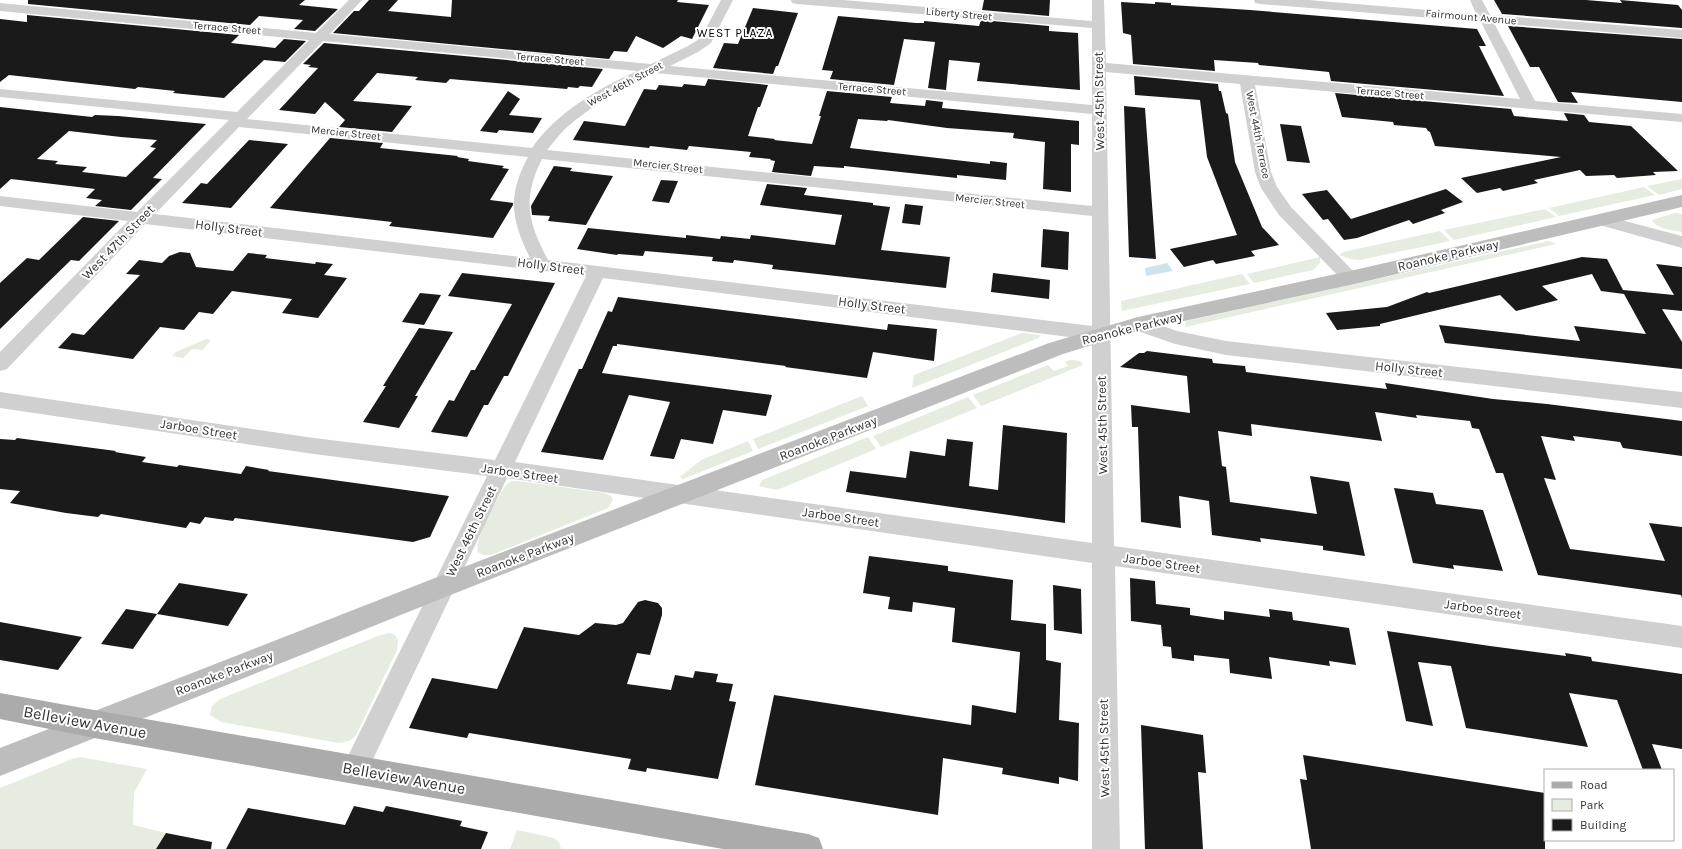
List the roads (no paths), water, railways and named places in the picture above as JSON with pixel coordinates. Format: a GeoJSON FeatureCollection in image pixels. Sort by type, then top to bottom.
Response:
{"type":"FeatureCollection","features":[{"type":"Feature","properties":{"kind":"main road","name":"Belleview Avenue"},"geometry":{"type":"LineString","coordinates":[[0,706],[94,724],[808,849]]}},
{"type":"Feature","properties":{"kind":"street","name":"West 47th Street"},"geometry":{"type":"LineString","coordinates":[[0,364],[142,217],[356,0]]}},
{"type":"Feature","properties":{"kind":"street","name":"West 46th Street"},"geometry":{"type":"LineString","coordinates":[[542,265],[526,233],[521,206],[525,180],[537,152],[555,129],[582,107],[605,93],[693,49],[706,40],[727,0]]}},
{"type":"Feature","properties":{"kind":"street","name":"Liberty Street"},"geometry":{"type":"LineString","coordinates":[[797,0],[1098,25]]}},
{"type":"Feature","properties":{"kind":"street","name":"West 45th Street"},"geometry":{"type":"LineString","coordinates":[[1098,0],[1106,849]]}},
{"type":"Feature","properties":{"kind":"street","name":"Fairmount Avenue"},"geometry":{"type":"LineString","coordinates":[[1260,0],[1682,34]]}},
{"type":"Feature","properties":{"kind":"street"},"geometry":{"type":"LineString","coordinates":[[1476,0],[1530,105]]}},
{"type":"Feature","properties":{"kind":"street","name":"Terrace Street"},"geometry":{"type":"LineString","coordinates":[[0,7],[1099,110]]}},
{"type":"Feature","properties":{"kind":"street","name":"Terrace Street"},"geometry":{"type":"LineString","coordinates":[[1099,67],[1682,118]]}},
{"type":"Feature","properties":{"kind":"street","name":"West 44th Terrace"},"geometry":{"type":"LineString","coordinates":[[1247,80],[1263,172],[1269,188],[1285,211],[1350,278]]}},
{"type":"Feature","properties":{"kind":"street","name":"Mercier Street"},"geometry":{"type":"LineString","coordinates":[[0,93],[1100,212]]}},
{"type":"Feature","properties":{"kind":"street","name":"Holly Street"},"geometry":{"type":"LineString","coordinates":[[0,201],[542,265],[1101,334]]}},
{"type":"Feature","properties":{"kind":"street","name":"Roanoke Parkway"},"geometry":{"type":"LineString","coordinates":[[0,762],[444,586],[1056,348],[1138,324],[1350,278],[1681,202]]}},
{"type":"Feature","properties":{"kind":"street"},"geometry":{"type":"LineString","coordinates":[[1602,220],[1682,242]]}},
{"type":"Feature","properties":{"kind":"street","name":"West 46th Street"},"geometry":{"type":"LineString","coordinates":[[355,769],[597,272]]}},
{"type":"Feature","properties":{"kind":"street","name":"Holly Street"},"geometry":{"type":"LineString","coordinates":[[1138,324],[1175,337],[1226,348],[1682,400]]}},
{"type":"Feature","properties":{"kind":"street","name":"Jarboe Street"},"geometry":{"type":"LineString","coordinates":[[0,400],[314,446],[501,469],[1682,637]]}},
{"type":"Feature","properties":{"kind":"water"},"geometry":{"type":"Polygon","coordinates":[[[1167,263],[1173,271],[1146,276],[1145,268],[1167,263]]]}},
{"type":"Feature","properties":{"kind":"district","name":"WEST PLAZA"},"geometry":{"type":"Point","coordinates":[735,33]}}]}
